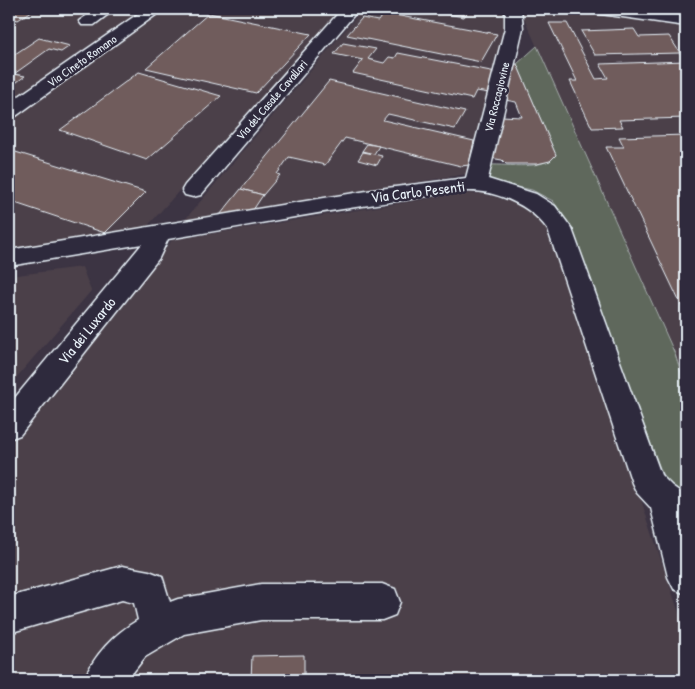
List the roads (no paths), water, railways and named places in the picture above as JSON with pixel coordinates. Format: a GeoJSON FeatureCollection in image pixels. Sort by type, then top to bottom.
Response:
{"type":"FeatureCollection","features":[{"type":"Feature","properties":{"kind":"street"},"geometry":{"type":"LineString","coordinates":[[88,21],[106,9]]}},
{"type":"Feature","properties":{"kind":"street","name":"Via Cineto Romano"},"geometry":{"type":"LineString","coordinates":[[9,112],[156,9]]}},
{"type":"Feature","properties":{"kind":"street","name":"Via del Casale Cavallari"},"geometry":{"type":"LineString","coordinates":[[193,190],[351,9]]}},
{"type":"Feature","properties":{"kind":"street","name":"Via Roccagiovine"},"geometry":{"type":"LineString","coordinates":[[475,185],[514,28],[514,9]]}},
{"type":"Feature","properties":{"kind":"street"},"geometry":{"type":"LineString","coordinates":[[601,9],[686,21]]}},
{"type":"Feature","properties":{"kind":"street","name":"Via Carlo Pesenti"},"geometry":{"type":"LineString","coordinates":[[9,258],[461,184],[503,189],[522,196],[543,208],[555,219],[648,483],[656,493],[676,506]]}},
{"type":"Feature","properties":{"kind":"street","name":"Via dei Luxardo"},"geometry":{"type":"LineString","coordinates":[[9,426],[150,252],[159,232]]}},
{"type":"Feature","properties":{"kind":"street"},"geometry":{"type":"LineString","coordinates":[[676,506],[686,577]]}},
{"type":"Feature","properties":{"kind":"street"},"geometry":{"type":"LineString","coordinates":[[9,614],[122,582],[149,588],[158,629]]}},
{"type":"Feature","properties":{"kind":"street"},"geometry":{"type":"LineString","coordinates":[[103,680],[132,644],[178,618],[262,602],[382,602]]}}]}
